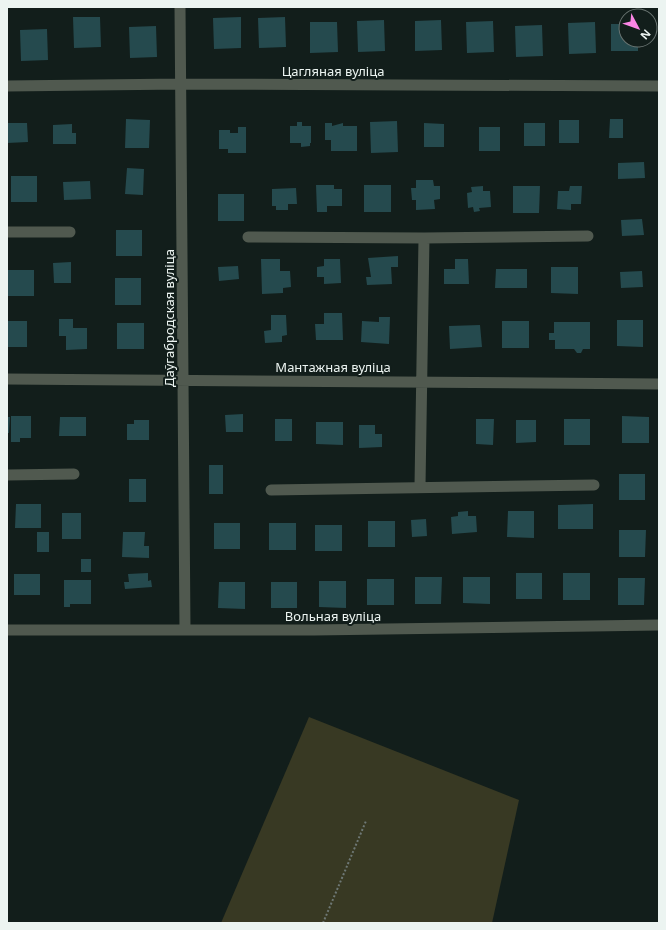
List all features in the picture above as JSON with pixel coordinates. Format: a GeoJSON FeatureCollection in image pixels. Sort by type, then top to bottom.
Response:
{"type":"FeatureCollection","features":[{"type":"Feature","properties":{"kind":"street","name":"Даўгабродская вуліца"},"geometry":{"type":"LineString","coordinates":[[180,7],[182,84],[185,629]]}},
{"type":"Feature","properties":{"kind":"street","name":"Цагляная вуліца"},"geometry":{"type":"LineString","coordinates":[[7,86],[182,84],[659,86]]}},
{"type":"Feature","properties":{"kind":"street"},"geometry":{"type":"LineString","coordinates":[[7,232],[70,232]]}},
{"type":"Feature","properties":{"kind":"street"},"geometry":{"type":"LineString","coordinates":[[248,237],[424,238],[588,236]]}},
{"type":"Feature","properties":{"kind":"street"},"geometry":{"type":"LineString","coordinates":[[420,486],[424,238]]}},
{"type":"Feature","properties":{"kind":"street","name":"Мантажная вуліца"},"geometry":{"type":"LineString","coordinates":[[7,379],[659,384]]}},
{"type":"Feature","properties":{"kind":"street"},"geometry":{"type":"LineString","coordinates":[[7,475],[74,474]]}},
{"type":"Feature","properties":{"kind":"street"},"geometry":{"type":"LineString","coordinates":[[271,490],[420,486],[594,485]]}},
{"type":"Feature","properties":{"kind":"street","name":"Вольная вуліца"},"geometry":{"type":"LineString","coordinates":[[7,630],[314,630],[659,626]]}},
{"type":"Feature","properties":{"kind":"path"},"geometry":{"type":"LineString","coordinates":[[323,923],[366,822]]}},
{"type":"Feature","properties":{"kind":"green space"},"geometry":{"type":"Polygon","coordinates":[[[309,717],[519,800],[492,923],[221,923],[309,717]]]}},
{"type":"Feature","properties":{"kind":"building"},"geometry":{"type":"Polygon","coordinates":[[[73,17],[100,17],[101,47],[74,48],[73,17]]]}},
{"type":"Feature","properties":{"kind":"building"},"geometry":{"type":"Polygon","coordinates":[[[241,17],[241,48],[214,49],[213,18],[241,17]]]}},
{"type":"Feature","properties":{"kind":"building"},"geometry":{"type":"Polygon","coordinates":[[[285,17],[286,47],[259,48],[258,18],[285,17]]]}},
{"type":"Feature","properties":{"kind":"building"},"geometry":{"type":"Polygon","coordinates":[[[384,20],[385,51],[358,52],[357,21],[384,20]]]}},
{"type":"Feature","properties":{"kind":"building"},"geometry":{"type":"Polygon","coordinates":[[[441,20],[442,50],[415,51],[415,21],[441,20]]]}},
{"type":"Feature","properties":{"kind":"building"},"geometry":{"type":"Polygon","coordinates":[[[493,21],[494,52],[467,53],[466,22],[493,21]]]}},
{"type":"Feature","properties":{"kind":"building"},"geometry":{"type":"Polygon","coordinates":[[[310,22],[337,22],[338,52],[310,53],[310,22]]]}},
{"type":"Feature","properties":{"kind":"building"},"geometry":{"type":"Polygon","coordinates":[[[595,22],[596,53],[569,54],[568,23],[595,22]]]}},
{"type":"Feature","properties":{"kind":"building"},"geometry":{"type":"Polygon","coordinates":[[[611,24],[618,24],[618,48],[638,48],[638,51],[611,51],[611,24]]]}},
{"type":"Feature","properties":{"kind":"building"},"geometry":{"type":"Polygon","coordinates":[[[542,25],[543,56],[516,57],[515,26],[542,25]]]}},
{"type":"Feature","properties":{"kind":"building"},"geometry":{"type":"Polygon","coordinates":[[[156,26],[157,57],[130,58],[129,27],[156,26]]]}},
{"type":"Feature","properties":{"kind":"building"},"geometry":{"type":"Polygon","coordinates":[[[47,29],[48,60],[21,61],[20,30],[47,29]]]}},
{"type":"Feature","properties":{"kind":"building"},"geometry":{"type":"Polygon","coordinates":[[[126,119],[150,120],[149,148],[125,148],[126,119]]]}},
{"type":"Feature","properties":{"kind":"building"},"geometry":{"type":"Polygon","coordinates":[[[610,119],[623,119],[623,138],[609,138],[610,119]]]}},
{"type":"Feature","properties":{"kind":"building"},"geometry":{"type":"Polygon","coordinates":[[[559,120],[579,120],[579,143],[559,143],[559,120]]]}},
{"type":"Feature","properties":{"kind":"building"},"geometry":{"type":"Polygon","coordinates":[[[397,121],[398,152],[371,153],[370,122],[397,121]]]}},
{"type":"Feature","properties":{"kind":"building"},"geometry":{"type":"Polygon","coordinates":[[[297,122],[302,122],[302,126],[311,126],[310,146],[301,147],[301,143],[290,143],[290,126],[297,126],[297,122]]]}},
{"type":"Feature","properties":{"kind":"building"},"geometry":{"type":"Polygon","coordinates":[[[7,123],[27,123],[28,142],[7,143],[7,123]]]}},
{"type":"Feature","properties":{"kind":"building"},"geometry":{"type":"Polygon","coordinates":[[[325,123],[332,123],[332,126],[343,123],[343,126],[357,126],[357,151],[331,151],[331,140],[325,140],[325,123]]]}},
{"type":"Feature","properties":{"kind":"building"},"geometry":{"type":"Polygon","coordinates":[[[424,123],[444,124],[444,147],[424,147],[424,123]]]}},
{"type":"Feature","properties":{"kind":"building"},"geometry":{"type":"Polygon","coordinates":[[[524,123],[545,123],[545,146],[524,146],[524,123]]]}},
{"type":"Feature","properties":{"kind":"building"},"geometry":{"type":"Polygon","coordinates":[[[72,124],[72,133],[76,133],[76,144],[53,144],[53,125],[72,124]]]}},
{"type":"Feature","properties":{"kind":"building"},"geometry":{"type":"Polygon","coordinates":[[[238,127],[246,127],[246,153],[228,153],[228,149],[219,149],[219,130],[230,130],[230,133],[238,133],[238,127]]]}},
{"type":"Feature","properties":{"kind":"building"},"geometry":{"type":"Polygon","coordinates":[[[479,127],[500,127],[500,151],[479,151],[479,127]]]}},
{"type":"Feature","properties":{"kind":"building"},"geometry":{"type":"Polygon","coordinates":[[[644,162],[645,178],[618,179],[618,163],[644,162]]]}},
{"type":"Feature","properties":{"kind":"building"},"geometry":{"type":"Polygon","coordinates":[[[127,168],[144,169],[143,195],[125,194],[127,168]]]}},
{"type":"Feature","properties":{"kind":"building"},"geometry":{"type":"Polygon","coordinates":[[[11,176],[37,176],[37,202],[11,202],[11,176]]]}},
{"type":"Feature","properties":{"kind":"building"},"geometry":{"type":"Polygon","coordinates":[[[416,180],[433,180],[434,186],[440,186],[440,199],[434,200],[435,209],[416,210],[416,200],[412,200],[411,188],[416,188],[416,180]]]}},
{"type":"Feature","properties":{"kind":"building"},"geometry":{"type":"Polygon","coordinates":[[[90,181],[91,199],[64,200],[63,182],[90,181]]]}},
{"type":"Feature","properties":{"kind":"building"},"geometry":{"type":"Polygon","coordinates":[[[316,185],[334,185],[334,189],[342,189],[342,206],[327,206],[327,212],[317,212],[316,185]]]}},
{"type":"Feature","properties":{"kind":"building"},"geometry":{"type":"Polygon","coordinates":[[[364,185],[391,185],[391,212],[364,212],[364,185]]]}},
{"type":"Feature","properties":{"kind":"building"},"geometry":{"type":"Polygon","coordinates":[[[483,186],[483,191],[490,191],[491,207],[479,208],[480,211],[474,212],[473,207],[468,208],[467,193],[472,192],[471,187],[483,186]]]}},
{"type":"Feature","properties":{"kind":"building"},"geometry":{"type":"Polygon","coordinates":[[[513,186],[540,186],[539,213],[513,213],[513,186]]]}},
{"type":"Feature","properties":{"kind":"building"},"geometry":{"type":"Polygon","coordinates":[[[570,186],[582,186],[581,204],[571,204],[571,210],[557,209],[558,191],[569,191],[570,186]]]}},
{"type":"Feature","properties":{"kind":"building"},"geometry":{"type":"Polygon","coordinates":[[[296,188],[297,204],[288,204],[288,210],[276,210],[276,206],[272,206],[272,189],[296,188]]]}},
{"type":"Feature","properties":{"kind":"building"},"geometry":{"type":"Polygon","coordinates":[[[218,194],[244,194],[244,221],[218,221],[218,194]]]}},
{"type":"Feature","properties":{"kind":"building"},"geometry":{"type":"Polygon","coordinates":[[[642,219],[644,235],[622,236],[621,220],[642,219]]]}},
{"type":"Feature","properties":{"kind":"building"},"geometry":{"type":"Polygon","coordinates":[[[116,230],[142,230],[142,256],[116,256],[116,230]]]}},
{"type":"Feature","properties":{"kind":"building"},"geometry":{"type":"Polygon","coordinates":[[[398,256],[398,267],[391,267],[392,284],[367,285],[366,277],[371,277],[368,258],[398,256]]]}},
{"type":"Feature","properties":{"kind":"building"},"geometry":{"type":"Polygon","coordinates":[[[261,259],[280,259],[280,271],[290,271],[291,287],[283,288],[283,293],[262,294],[261,259]]]}},
{"type":"Feature","properties":{"kind":"building"},"geometry":{"type":"Polygon","coordinates":[[[324,259],[340,259],[341,283],[324,284],[324,277],[317,277],[317,267],[324,266],[324,259]]]}},
{"type":"Feature","properties":{"kind":"building"},"geometry":{"type":"Polygon","coordinates":[[[455,259],[468,259],[469,284],[444,284],[444,269],[455,269],[455,259]]]}},
{"type":"Feature","properties":{"kind":"building"},"geometry":{"type":"Polygon","coordinates":[[[71,262],[71,283],[54,283],[53,263],[71,262]]]}},
{"type":"Feature","properties":{"kind":"building"},"geometry":{"type":"Polygon","coordinates":[[[238,266],[239,279],[219,281],[218,267],[238,266]]]}},
{"type":"Feature","properties":{"kind":"building"},"geometry":{"type":"Polygon","coordinates":[[[551,267],[578,267],[578,294],[551,293],[551,267]]]}},
{"type":"Feature","properties":{"kind":"building"},"geometry":{"type":"Polygon","coordinates":[[[496,269],[527,269],[527,288],[495,288],[496,269]]]}},
{"type":"Feature","properties":{"kind":"building"},"geometry":{"type":"Polygon","coordinates":[[[7,270],[34,270],[34,296],[7,296],[7,270]]]}},
{"type":"Feature","properties":{"kind":"building"},"geometry":{"type":"Polygon","coordinates":[[[642,271],[643,287],[621,288],[620,272],[642,271]]]}},
{"type":"Feature","properties":{"kind":"building"},"geometry":{"type":"Polygon","coordinates":[[[115,278],[141,278],[141,305],[115,305],[115,278]]]}},
{"type":"Feature","properties":{"kind":"building"},"geometry":{"type":"Polygon","coordinates":[[[324,313],[342,313],[343,340],[316,340],[315,324],[324,324],[324,313]]]}},
{"type":"Feature","properties":{"kind":"building"},"geometry":{"type":"Polygon","coordinates":[[[271,315],[286,315],[287,335],[282,336],[282,342],[265,343],[264,331],[271,330],[271,315]]]}},
{"type":"Feature","properties":{"kind":"building"},"geometry":{"type":"Polygon","coordinates":[[[379,317],[390,317],[389,344],[361,342],[362,321],[379,322],[379,317]]]}},
{"type":"Feature","properties":{"kind":"building"},"geometry":{"type":"Polygon","coordinates":[[[59,319],[73,319],[73,328],[87,328],[87,349],[66,350],[66,336],[59,336],[59,319]]]}},
{"type":"Feature","properties":{"kind":"building"},"geometry":{"type":"Polygon","coordinates":[[[617,320],[643,320],[643,347],[617,346],[617,320]]]}},
{"type":"Feature","properties":{"kind":"building"},"geometry":{"type":"Polygon","coordinates":[[[7,321],[27,321],[27,347],[7,347],[7,321]]]}},
{"type":"Feature","properties":{"kind":"building"},"geometry":{"type":"Polygon","coordinates":[[[502,321],[529,321],[529,348],[502,348],[502,321]]]}},
{"type":"Feature","properties":{"kind":"building"},"geometry":{"type":"Polygon","coordinates":[[[554,322],[590,322],[590,349],[583,349],[581,353],[577,353],[574,349],[555,349],[555,340],[549,340],[549,333],[554,333],[554,322]]]}},
{"type":"Feature","properties":{"kind":"building"},"geometry":{"type":"Polygon","coordinates":[[[117,323],[144,323],[144,349],[117,349],[117,323]]]}},
{"type":"Feature","properties":{"kind":"building"},"geometry":{"type":"Polygon","coordinates":[[[480,325],[482,347],[450,349],[449,326],[480,325]]]}},
{"type":"Feature","properties":{"kind":"building"},"geometry":{"type":"Polygon","coordinates":[[[243,414],[243,432],[226,432],[225,415],[243,414]]]}},
{"type":"Feature","properties":{"kind":"building"},"geometry":{"type":"Polygon","coordinates":[[[11,416],[31,416],[31,438],[20,438],[20,442],[11,442],[11,416]]]}},
{"type":"Feature","properties":{"kind":"building"},"geometry":{"type":"Polygon","coordinates":[[[622,416],[649,417],[649,443],[622,443],[622,416]]]}},
{"type":"Feature","properties":{"kind":"building"},"geometry":{"type":"Polygon","coordinates":[[[7,417],[10,417],[9,433],[7,433],[7,417]]]}},
{"type":"Feature","properties":{"kind":"building"},"geometry":{"type":"Polygon","coordinates":[[[60,417],[86,417],[86,436],[59,436],[60,417]]]}},
{"type":"Feature","properties":{"kind":"building"},"geometry":{"type":"Polygon","coordinates":[[[275,419],[292,419],[292,441],[275,441],[275,419]]]}},
{"type":"Feature","properties":{"kind":"building"},"geometry":{"type":"Polygon","coordinates":[[[476,419],[494,419],[493,445],[476,444],[476,419]]]}},
{"type":"Feature","properties":{"kind":"building"},"geometry":{"type":"Polygon","coordinates":[[[564,419],[590,419],[590,445],[564,445],[564,419]]]}},
{"type":"Feature","properties":{"kind":"building"},"geometry":{"type":"Polygon","coordinates":[[[134,420],[149,420],[149,440],[127,440],[127,424],[134,424],[134,420]]]}},
{"type":"Feature","properties":{"kind":"building"},"geometry":{"type":"Polygon","coordinates":[[[516,420],[536,420],[536,442],[516,443],[516,420]]]}},
{"type":"Feature","properties":{"kind":"building"},"geometry":{"type":"Polygon","coordinates":[[[316,422],[343,422],[343,445],[316,444],[316,422]]]}},
{"type":"Feature","properties":{"kind":"building"},"geometry":{"type":"Polygon","coordinates":[[[359,425],[375,425],[375,434],[382,434],[382,447],[359,448],[359,425]]]}},
{"type":"Feature","properties":{"kind":"building"},"geometry":{"type":"Polygon","coordinates":[[[209,465],[223,465],[223,494],[209,494],[209,465]]]}},
{"type":"Feature","properties":{"kind":"building"},"geometry":{"type":"Polygon","coordinates":[[[619,474],[645,474],[645,500],[619,500],[619,474]]]}},
{"type":"Feature","properties":{"kind":"building"},"geometry":{"type":"Polygon","coordinates":[[[129,479],[146,479],[146,502],[129,502],[129,479]]]}},
{"type":"Feature","properties":{"kind":"building"},"geometry":{"type":"Polygon","coordinates":[[[16,504],[41,504],[41,528],[15,528],[16,504]]]}},
{"type":"Feature","properties":{"kind":"building"},"geometry":{"type":"Polygon","coordinates":[[[593,504],[593,529],[558,529],[558,505],[593,504]]]}},
{"type":"Feature","properties":{"kind":"building"},"geometry":{"type":"Polygon","coordinates":[[[468,511],[468,516],[476,516],[477,532],[452,534],[451,517],[458,516],[458,512],[468,511]]]}},
{"type":"Feature","properties":{"kind":"building"},"geometry":{"type":"Polygon","coordinates":[[[508,511],[534,511],[534,538],[507,537],[508,511]]]}},
{"type":"Feature","properties":{"kind":"building"},"geometry":{"type":"Polygon","coordinates":[[[62,513],[81,513],[81,539],[62,539],[62,513]]]}},
{"type":"Feature","properties":{"kind":"building"},"geometry":{"type":"Polygon","coordinates":[[[426,519],[427,536],[412,537],[411,520],[426,519]]]}},
{"type":"Feature","properties":{"kind":"building"},"geometry":{"type":"Polygon","coordinates":[[[368,521],[395,521],[395,547],[368,547],[368,521]]]}},
{"type":"Feature","properties":{"kind":"building"},"geometry":{"type":"Polygon","coordinates":[[[214,523],[240,523],[240,549],[214,549],[214,523]]]}},
{"type":"Feature","properties":{"kind":"building"},"geometry":{"type":"Polygon","coordinates":[[[269,523],[296,523],[296,550],[269,550],[269,523]]]}},
{"type":"Feature","properties":{"kind":"building"},"geometry":{"type":"Polygon","coordinates":[[[315,525],[342,525],[342,551],[315,551],[315,525]]]}},
{"type":"Feature","properties":{"kind":"building"},"geometry":{"type":"Polygon","coordinates":[[[619,530],[646,530],[645,557],[619,557],[619,530]]]}},
{"type":"Feature","properties":{"kind":"building"},"geometry":{"type":"Polygon","coordinates":[[[37,532],[49,532],[49,552],[37,552],[37,532]]]}},
{"type":"Feature","properties":{"kind":"building"},"geometry":{"type":"Polygon","coordinates":[[[123,532],[145,532],[144,546],[149,546],[149,558],[122,557],[123,532]]]}},
{"type":"Feature","properties":{"kind":"building"},"geometry":{"type":"Polygon","coordinates":[[[81,559],[91,559],[91,572],[81,572],[81,559]]]}},
{"type":"Feature","properties":{"kind":"building"},"geometry":{"type":"Polygon","coordinates":[[[148,573],[148,581],[151,580],[152,587],[125,589],[124,582],[129,582],[128,574],[148,573]]]}},
{"type":"Feature","properties":{"kind":"building"},"geometry":{"type":"Polygon","coordinates":[[[516,573],[542,573],[542,599],[516,599],[516,573]]]}},
{"type":"Feature","properties":{"kind":"building"},"geometry":{"type":"Polygon","coordinates":[[[563,573],[590,573],[590,600],[563,600],[563,573]]]}},
{"type":"Feature","properties":{"kind":"building"},"geometry":{"type":"Polygon","coordinates":[[[14,574],[40,574],[40,595],[14,595],[14,574]]]}},
{"type":"Feature","properties":{"kind":"building"},"geometry":{"type":"Polygon","coordinates":[[[415,577],[442,577],[441,604],[415,604],[415,577]]]}},
{"type":"Feature","properties":{"kind":"building"},"geometry":{"type":"Polygon","coordinates":[[[463,577],[490,577],[490,604],[463,603],[463,577]]]}},
{"type":"Feature","properties":{"kind":"building"},"geometry":{"type":"Polygon","coordinates":[[[618,578],[645,578],[644,605],[618,605],[618,578]]]}},
{"type":"Feature","properties":{"kind":"building"},"geometry":{"type":"Polygon","coordinates":[[[367,579],[394,579],[394,605],[367,605],[367,579]]]}},
{"type":"Feature","properties":{"kind":"building"},"geometry":{"type":"Polygon","coordinates":[[[64,580],[91,580],[91,604],[70,604],[70,607],[64,607],[64,580]]]}},
{"type":"Feature","properties":{"kind":"building"},"geometry":{"type":"Polygon","coordinates":[[[319,581],[346,581],[346,608],[319,607],[319,581]]]}},
{"type":"Feature","properties":{"kind":"building"},"geometry":{"type":"Polygon","coordinates":[[[219,582],[245,582],[245,609],[218,608],[219,582]]]}},
{"type":"Feature","properties":{"kind":"building"},"geometry":{"type":"Polygon","coordinates":[[[271,582],[297,582],[297,608],[271,608],[271,582]]]}}]}
